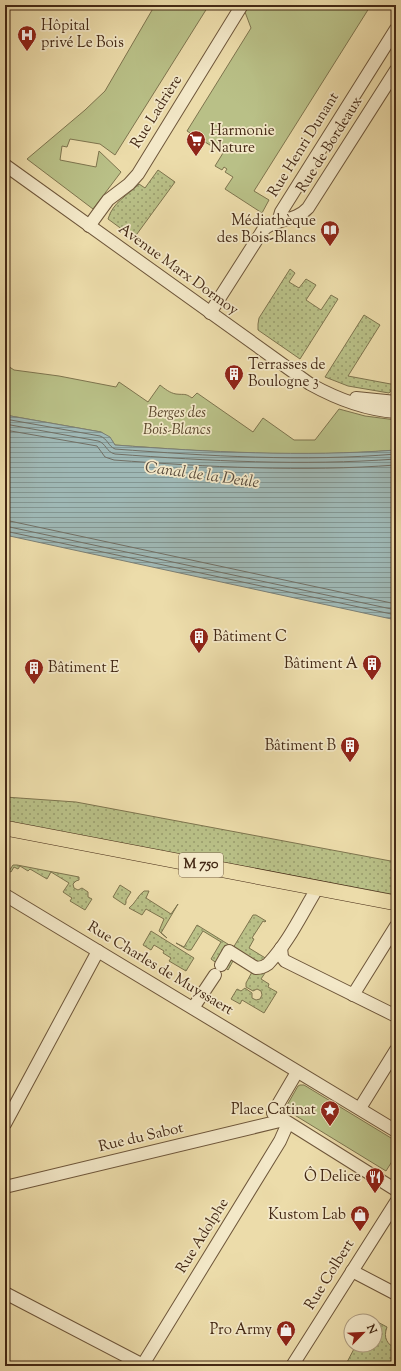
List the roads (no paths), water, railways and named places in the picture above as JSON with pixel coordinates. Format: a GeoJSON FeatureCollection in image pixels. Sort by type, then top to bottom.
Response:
{"type":"FeatureCollection","features":[{"type":"Feature","properties":{"kind":"main road","name":"M 750"},"geometry":{"type":"LineString","coordinates":[[5,828],[396,903]]}},
{"type":"Feature","properties":{"kind":"street","name":"Rue Ladrière"},"geometry":{"type":"LineString","coordinates":[[89,226],[108,200],[119,190],[129,184],[138,174],[242,5]]}},
{"type":"Feature","properties":{"kind":"street","name":"Rue Henri Dunant"},"geometry":{"type":"LineString","coordinates":[[210,313],[263,230],[269,224],[278,222],[281,212],[396,29]]}},
{"type":"Feature","properties":{"kind":"street","name":"Rue de Bordeaux"},"geometry":{"type":"LineString","coordinates":[[278,222],[300,216],[308,208],[396,70]]}},
{"type":"Feature","properties":{"kind":"street","name":"Avenue Marx Dormoy"},"geometry":{"type":"LineString","coordinates":[[5,165],[310,384],[334,397],[357,405],[396,412]]}},
{"type":"Feature","properties":{"kind":"street","name":"Avenue Marx Dormoy"},"geometry":{"type":"LineString","coordinates":[[334,397],[396,402]]}},
{"type":"Feature","properties":{"kind":"street"},"geometry":{"type":"LineString","coordinates":[[193,1008],[229,951],[256,968],[260,968],[267,964],[281,948],[318,887]]}},
{"type":"Feature","properties":{"kind":"street","name":"Rue Charles de Muyssaert"},"geometry":{"type":"LineString","coordinates":[[5,895],[297,1072]]}},
{"type":"Feature","properties":{"kind":"street"},"geometry":{"type":"LineString","coordinates":[[353,995],[396,926]]}},
{"type":"Feature","properties":{"kind":"street"},"geometry":{"type":"LineString","coordinates":[[281,948],[282,957],[285,961],[396,1016]]}},
{"type":"Feature","properties":{"kind":"street"},"geometry":{"type":"LineString","coordinates":[[5,1124],[98,951]]}},
{"type":"Feature","properties":{"kind":"street"},"geometry":{"type":"LineString","coordinates":[[360,1108],[396,1050]]}},
{"type":"Feature","properties":{"kind":"street"},"geometry":{"type":"LineString","coordinates":[[396,1130],[297,1072],[273,1113],[396,1190]]}},
{"type":"Feature","properties":{"kind":"street","name":"Rue du Sabot"},"geometry":{"type":"LineString","coordinates":[[5,1186],[286,1121]]}},
{"type":"Feature","properties":{"kind":"street","name":"Rue Adolphe"},"geometry":{"type":"LineString","coordinates":[[143,1366],[280,1141],[286,1121]]}},
{"type":"Feature","properties":{"kind":"street","name":"Rue Colbert"},"geometry":{"type":"LineString","coordinates":[[292,1366],[396,1202]]}},
{"type":"Feature","properties":{"kind":"street"},"geometry":{"type":"LineString","coordinates":[[352,1271],[396,1294]]}},
{"type":"Feature","properties":{"kind":"street"},"geometry":{"type":"LineString","coordinates":[[5,1293],[143,1366]]}},
{"type":"Feature","properties":{"kind":"water","name":"Canal de la Deûle"},"geometry":{"type":"Polygon","coordinates":[[[5,415],[101,432],[110,437],[115,445],[256,453],[326,453],[396,450],[396,620],[5,535],[5,415]]]}},
{"type":"Feature","properties":{"kind":"place","name":"Hôpital privé Le Bois"},"geometry":{"type":"Point","coordinates":[27,52]}},
{"type":"Feature","properties":{"kind":"place","name":"Harmonie Nature"},"geometry":{"type":"Point","coordinates":[196,157]}},
{"type":"Feature","properties":{"kind":"place","name":"Médiathèque des Bois-Blancs"},"geometry":{"type":"Point","coordinates":[330,247]}},
{"type":"Feature","properties":{"kind":"place","name":"Terrasses de Boulogne 3"},"geometry":{"type":"Point","coordinates":[234,391]}},
{"type":"Feature","properties":{"kind":"place","name":"Bâtiment C"},"geometry":{"type":"Point","coordinates":[199,654]}},
{"type":"Feature","properties":{"kind":"place","name":"Bâtiment A"},"geometry":{"type":"Point","coordinates":[372,681]}},
{"type":"Feature","properties":{"kind":"place","name":"Bâtiment E"},"geometry":{"type":"Point","coordinates":[34,685]}},
{"type":"Feature","properties":{"kind":"place","name":"Bâtiment B"},"geometry":{"type":"Point","coordinates":[350,763]}},
{"type":"Feature","properties":{"kind":"place","name":"Place Catinat"},"geometry":{"type":"Point","coordinates":[330,1127]}},
{"type":"Feature","properties":{"kind":"place","name":"Ô Delice"},"geometry":{"type":"Point","coordinates":[375,1194]}},
{"type":"Feature","properties":{"kind":"place","name":"Kustom Lab"},"geometry":{"type":"Point","coordinates":[360,1232]}},
{"type":"Feature","properties":{"kind":"place","name":"Pro Army"},"geometry":{"type":"Point","coordinates":[286,1347]}},
{"type":"Feature","properties":{"kind":"park label","name":"Berges des Bois-Blancs"},"geometry":{"type":"Point","coordinates":[177,422]}}]}
